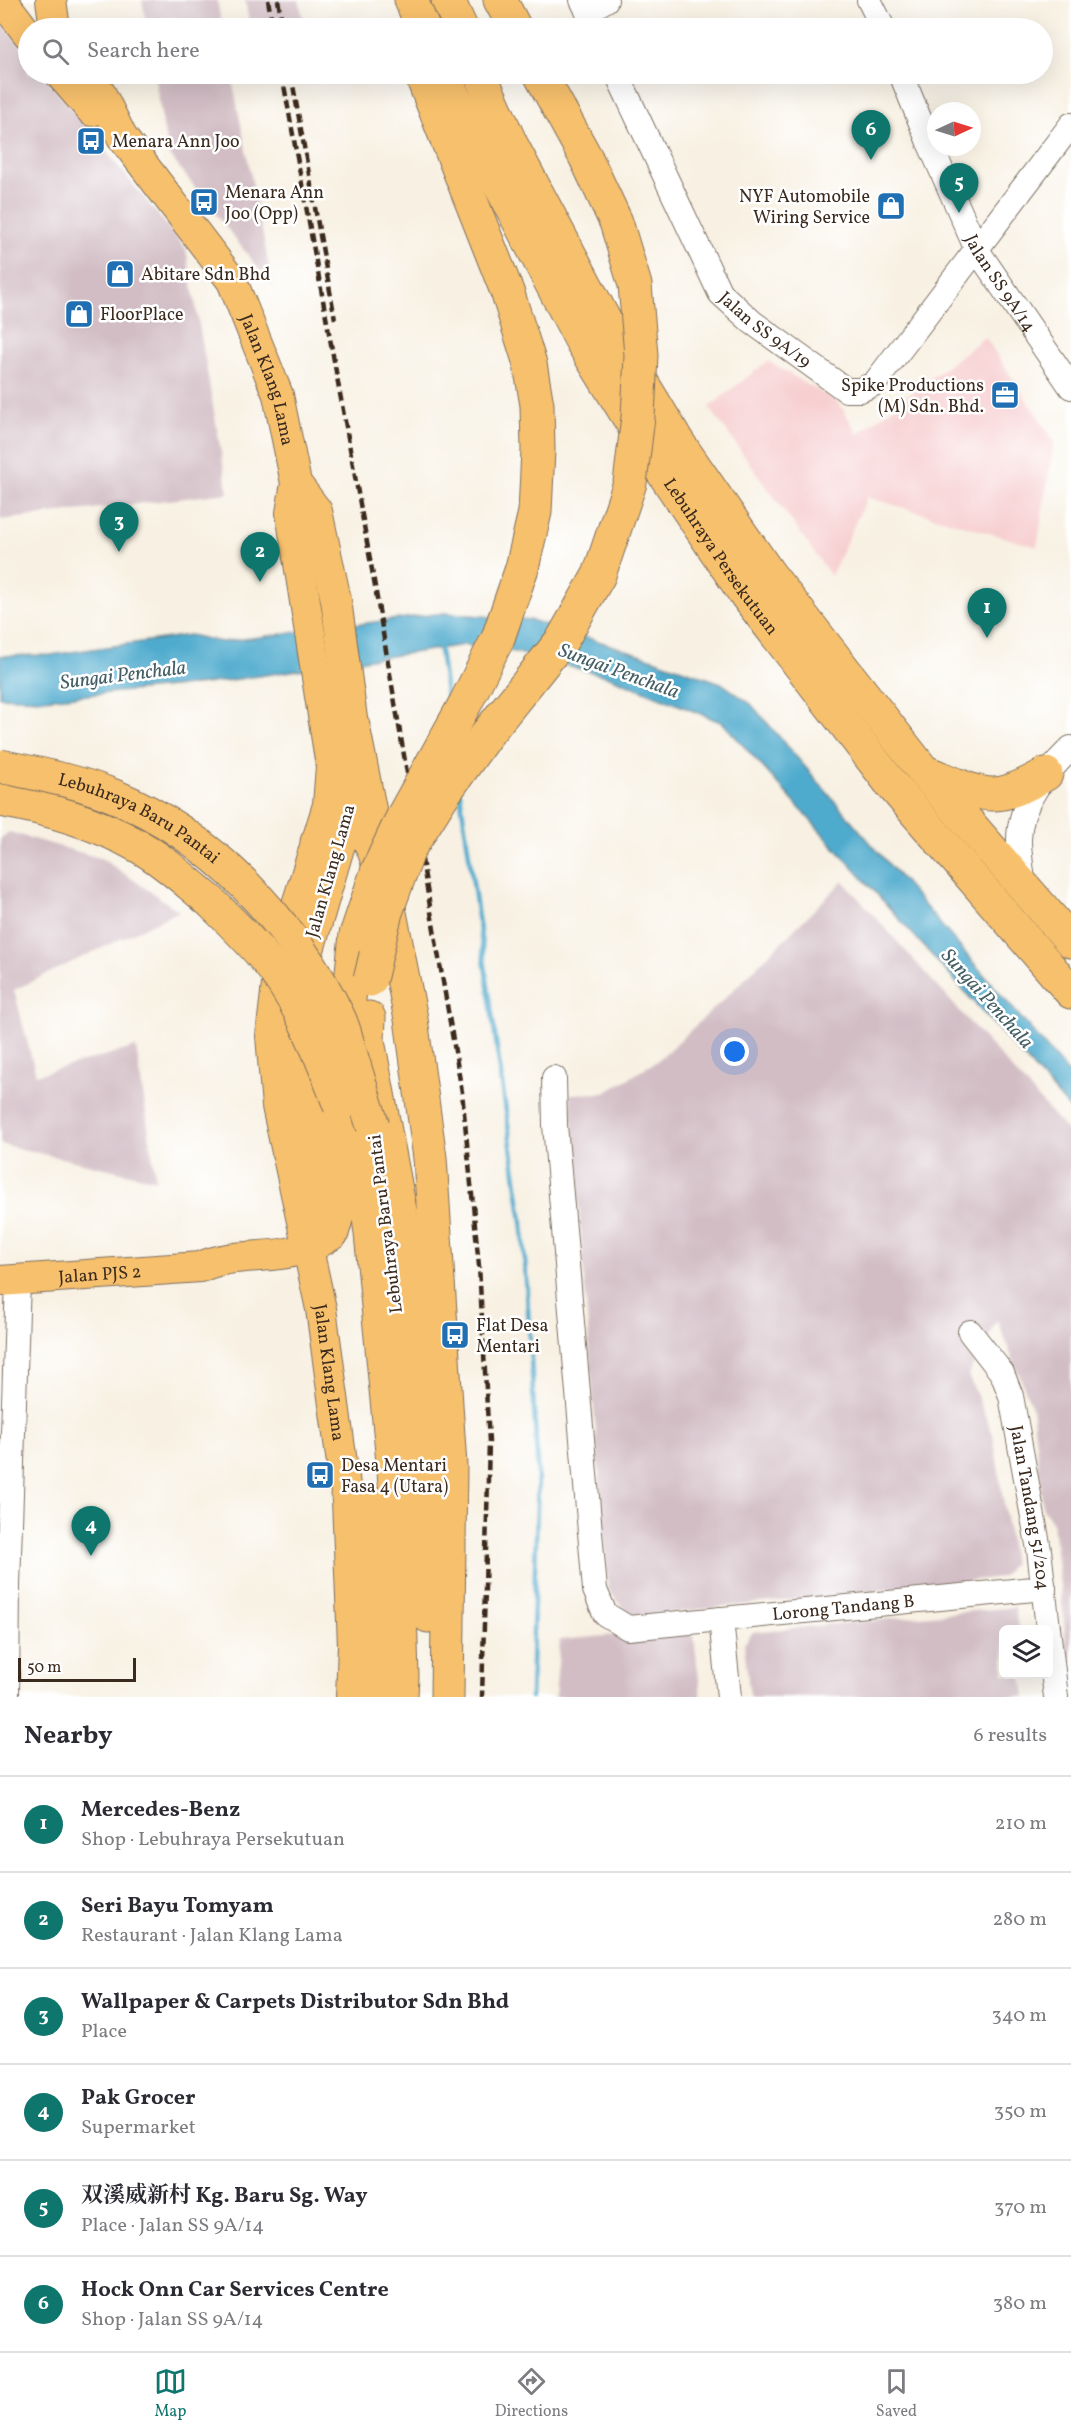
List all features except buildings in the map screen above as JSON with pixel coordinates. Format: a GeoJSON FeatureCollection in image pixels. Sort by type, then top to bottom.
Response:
{"type":"FeatureCollection","features":[{"type":"Feature","properties":{"kind":"highway"},"geometry":{"type":"LineString","coordinates":[[396,0],[401,18]]}},
{"type":"Feature","properties":{"kind":"highway"},"geometry":{"type":"LineString","coordinates":[[411,0],[419,18]]}},
{"type":"Feature","properties":{"kind":"highway"},"geometry":{"type":"LineString","coordinates":[[448,0],[456,18]]}},
{"type":"Feature","properties":{"kind":"highway"},"geometry":{"type":"LineString","coordinates":[[500,0],[510,18]]}},
{"type":"Feature","properties":{"kind":"highway"},"geometry":{"type":"LineString","coordinates":[[312,1252],[332,1233],[341,1202],[328,1099],[327,1068],[331,1037],[356,935],[376,872],[404,814],[465,704],[498,638],[522,568],[535,512],[538,450],[537,405],[530,364],[508,294],[425,84]]}},
{"type":"Feature","properties":{"kind":"highway","name":"Lebuhraya Persekutuan"},"geometry":{"type":"LineString","coordinates":[[447,84],[582,342],[660,468],[742,591],[892,785],[1071,992]]}},
{"type":"Feature","properties":{"kind":"highway","name":"Lebuhraya Persekutuan"},"geometry":{"type":"LineString","coordinates":[[484,84],[511,144],[606,323],[679,444],[769,574],[925,773],[1071,941]]}},
{"type":"Feature","properties":{"kind":"highway"},"geometry":{"type":"LineString","coordinates":[[431,1697],[427,1576],[412,1335],[402,1221],[368,1041],[370,980],[386,912],[409,849],[443,795],[480,743],[562,640],[599,575],[630,483],[638,417],[640,355],[635,285],[616,222],[586,158],[545,84]]}},
{"type":"Feature","properties":{"kind":"highway"},"geometry":{"type":"LineString","coordinates":[[353,726],[411,1019],[431,1169],[450,1466],[447,1697]]}},
{"type":"Feature","properties":{"kind":"highway"},"geometry":{"type":"LineString","coordinates":[[0,760],[57,772],[111,790],[159,814],[213,848],[236,866],[254,893],[269,926],[280,959]]}},
{"type":"Feature","properties":{"kind":"highway"},"geometry":{"type":"LineString","coordinates":[[925,773],[970,792],[988,795],[1015,790],[1063,762]]}},
{"type":"Feature","properties":{"kind":"highway","name":"Lebuhraya Baru Pantai"},"geometry":{"type":"LineString","coordinates":[[0,766],[55,778],[113,795],[167,821],[249,887],[274,915],[340,1019],[373,1126],[389,1224],[414,1600],[414,1697]]}},
{"type":"Feature","properties":{"kind":"highway","name":"Lebuhraya Baru Pantai"},"geometry":{"type":"LineString","coordinates":[[0,800],[48,809],[95,825],[142,848],[171,869],[210,902],[263,956],[292,997],[311,1034],[340,1106],[354,1181],[362,1247],[374,1434],[376,1697]]}},
{"type":"Feature","properties":{"kind":"highway"},"geometry":{"type":"LineString","coordinates":[[317,842],[329,831],[345,827],[360,833],[370,840],[384,877]]}},
{"type":"Feature","properties":{"kind":"highway"},"geometry":{"type":"LineString","coordinates":[[356,935],[349,999],[349,1064],[371,1233],[397,1504],[401,1697]]}},
{"type":"Feature","properties":{"kind":"main road"},"geometry":{"type":"LineString","coordinates":[[2,0],[18,20]]}},
{"type":"Feature","properties":{"kind":"main road"},"geometry":{"type":"LineString","coordinates":[[26,0],[40,18]]}},
{"type":"Feature","properties":{"kind":"main road"},"geometry":{"type":"LineString","coordinates":[[51,0],[54,18]]}},
{"type":"Feature","properties":{"kind":"main road","name":"Jalan Klang Lama"},"geometry":{"type":"LineString","coordinates":[[68,84],[85,105],[122,137]]}},
{"type":"Feature","properties":{"kind":"main road","name":"Jalan Klang Lama"},"geometry":{"type":"LineString","coordinates":[[93,84],[101,94],[122,137],[232,281],[278,395],[296,483],[291,513],[331,766],[328,805],[280,959],[272,1036],[277,1106],[312,1252],[347,1500],[353,1645],[351,1697]]}},
{"type":"Feature","properties":{"kind":"main road","name":"Jalan Klang Lama"},"geometry":{"type":"LineString","coordinates":[[296,483],[317,510],[336,600],[353,726],[354,786],[345,827],[299,984],[294,1039],[297,1083],[319,1213],[312,1252]]}},
{"type":"Feature","properties":{"kind":"main road","name":"Jalan PJS 2"},"geometry":{"type":"LineString","coordinates":[[9,1280],[200,1267],[219,1258],[312,1252]]}},
{"type":"Feature","properties":{"kind":"street"},"geometry":{"type":"LineString","coordinates":[[869,0],[878,18]]}},
{"type":"Feature","properties":{"kind":"street","name":"Jalan SS 9A/19"},"geometry":{"type":"LineString","coordinates":[[622,84],[720,293],[752,322],[846,390],[860,390],[874,384],[1071,125]]}},
{"type":"Feature","properties":{"kind":"street","name":"Jalan SS 9A/14"},"geometry":{"type":"LineString","coordinates":[[905,84],[977,250],[1071,387]]}},
{"type":"Feature","properties":{"kind":"street"},"geometry":{"type":"LineString","coordinates":[[1024,886],[1019,840],[1021,822],[1027,804],[1063,762]]}},
{"type":"Feature","properties":{"kind":"street","name":"Lorong Tandang B"},"geometry":{"type":"LineString","coordinates":[[554,1078],[555,1125],[595,1590],[605,1614],[628,1628],[1044,1588]]}},
{"type":"Feature","properties":{"kind":"street"},"geometry":{"type":"LineString","coordinates":[[7,1697],[9,1280]]}},
{"type":"Feature","properties":{"kind":"street","name":"Jalan Tandang 51/204"},"geometry":{"type":"LineString","coordinates":[[970,1332],[1002,1373],[1011,1396],[1044,1588],[1056,1697]]}},
{"type":"Feature","properties":{"kind":"street"},"geometry":{"type":"LineString","coordinates":[[721,1619],[729,1697]]}},
{"type":"Feature","properties":{"kind":"shaded area"},"geometry":{"type":"Polygon","coordinates":[[[142,0],[217,0],[220,18],[145,18],[142,0]]]}},
{"type":"Feature","properties":{"kind":"shaded area"},"geometry":{"type":"Polygon","coordinates":[[[245,0],[299,0],[303,18],[248,18],[245,0]]]}},
{"type":"Feature","properties":{"kind":"shaded area"},"geometry":{"type":"Polygon","coordinates":[[[0,20],[18,42],[18,84],[51,84],[186,249],[228,493],[0,520],[0,20]]]}},
{"type":"Feature","properties":{"kind":"shaded area"},"geometry":{"type":"Polygon","coordinates":[[[156,84],[233,84],[273,287],[168,153],[156,84]]]}},
{"type":"Feature","properties":{"kind":"shaded area"},"geometry":{"type":"Polygon","coordinates":[[[985,337],[1054,441],[1037,547],[867,497],[831,576],[709,407],[768,361],[839,403],[858,434],[985,337]]]}},
{"type":"Feature","properties":{"kind":"shaded area"},"geometry":{"type":"Polygon","coordinates":[[[9,832],[103,859],[179,911],[14,990],[36,1075],[136,1047],[156,1180],[0,1144],[0,839],[9,832]]]}},
{"type":"Feature","properties":{"kind":"shaded area"},"geometry":{"type":"Polygon","coordinates":[[[843,881],[1071,1135],[1071,1686],[1053,1523],[1043,1508],[1032,1407],[997,1320],[968,1375],[993,1434],[1013,1563],[1002,1577],[630,1617],[608,1589],[570,1094],[605,1093],[657,1061],[720,1003],[843,881]]]}},
{"type":"Feature","properties":{"kind":"shaded area"},"geometry":{"type":"Polygon","coordinates":[[[1015,1607],[1017,1625],[999,1625],[999,1679],[1023,1679],[1025,1697],[750,1697],[744,1644],[753,1632],[1015,1607]]]}},
{"type":"Feature","properties":{"kind":"shaded area"},"geometry":{"type":"Polygon","coordinates":[[[693,1628],[701,1697],[555,1697],[560,1640],[693,1628]]]}},
{"type":"Feature","properties":{"kind":"water","name":"Sungai Penchala"},"geometry":{"type":"Polygon","coordinates":[[[444,613],[531,620],[721,683],[751,704],[1071,1076],[1071,1110],[723,723],[610,677],[515,652],[464,645],[205,684],[43,699],[0,697],[0,656],[51,655],[190,635],[221,642],[444,613]]]}},
{"type":"Feature","properties":{"kind":"waterway"},"geometry":{"type":"LineString","coordinates":[[439,644],[448,707]]}},
{"type":"Feature","properties":{"kind":"waterway"},"geometry":{"type":"LineString","coordinates":[[460,793],[523,1228],[538,1475],[531,1697]]}},
{"type":"Feature","properties":{"kind":"railway"},"geometry":{"type":"LineString","coordinates":[[268,0],[271,18]]}},
{"type":"Feature","properties":{"kind":"railway"},"geometry":{"type":"LineString","coordinates":[[278,0],[281,18]]}},
{"type":"Feature","properties":{"kind":"railway"},"geometry":{"type":"LineString","coordinates":[[284,84],[374,581],[462,1092],[479,1266],[489,1442],[482,1697]]}},
{"type":"Feature","properties":{"kind":"railway"},"geometry":{"type":"LineString","coordinates":[[293,84],[335,319]]}},
{"type":"Feature","properties":{"kind":"place","name":"Menara Ann Joo"},"geometry":{"type":"Point","coordinates":[91,141]}},
{"type":"Feature","properties":{"kind":"place","name":"Hock Onn Car Services Centre"},"geometry":{"type":"Point","coordinates":[871,160]}},
{"type":"Feature","properties":{"kind":"place","name":"Menara Ann Joo (Opp)"},"geometry":{"type":"Point","coordinates":[204,202]}},
{"type":"Feature","properties":{"kind":"place","name":"NYF Automobile Wiring Service"},"geometry":{"type":"Point","coordinates":[891,206]}},
{"type":"Feature","properties":{"kind":"place","name":"双溪威新村 Kg. Baru Sg. Way"},"geometry":{"type":"Point","coordinates":[959,213]}},
{"type":"Feature","properties":{"kind":"place","name":"Abitare Sdn Bhd"},"geometry":{"type":"Point","coordinates":[120,274]}},
{"type":"Feature","properties":{"kind":"place","name":"FloorPlace"},"geometry":{"type":"Point","coordinates":[79,314]}},
{"type":"Feature","properties":{"kind":"place","name":"Spike Productions (M) Sdn. Bhd."},"geometry":{"type":"Point","coordinates":[1005,395]}},
{"type":"Feature","properties":{"kind":"place","name":"Wallpaper & Carpets Distributor Sdn Bhd"},"geometry":{"type":"Point","coordinates":[119,552]}},
{"type":"Feature","properties":{"kind":"place","name":"Seri Bayu Tomyam"},"geometry":{"type":"Point","coordinates":[260,582]}},
{"type":"Feature","properties":{"kind":"place","name":"Mercedes-Benz"},"geometry":{"type":"Point","coordinates":[987,638]}},
{"type":"Feature","properties":{"kind":"place","name":"Flat Desa Mentari"},"geometry":{"type":"Point","coordinates":[455,1335]}},
{"type":"Feature","properties":{"kind":"place","name":"Desa Mentari Fasa 4 (Utara)"},"geometry":{"type":"Point","coordinates":[320,1475]}},
{"type":"Feature","properties":{"kind":"place","name":"Pak Grocer"},"geometry":{"type":"Point","coordinates":[91,1556]}}]}
